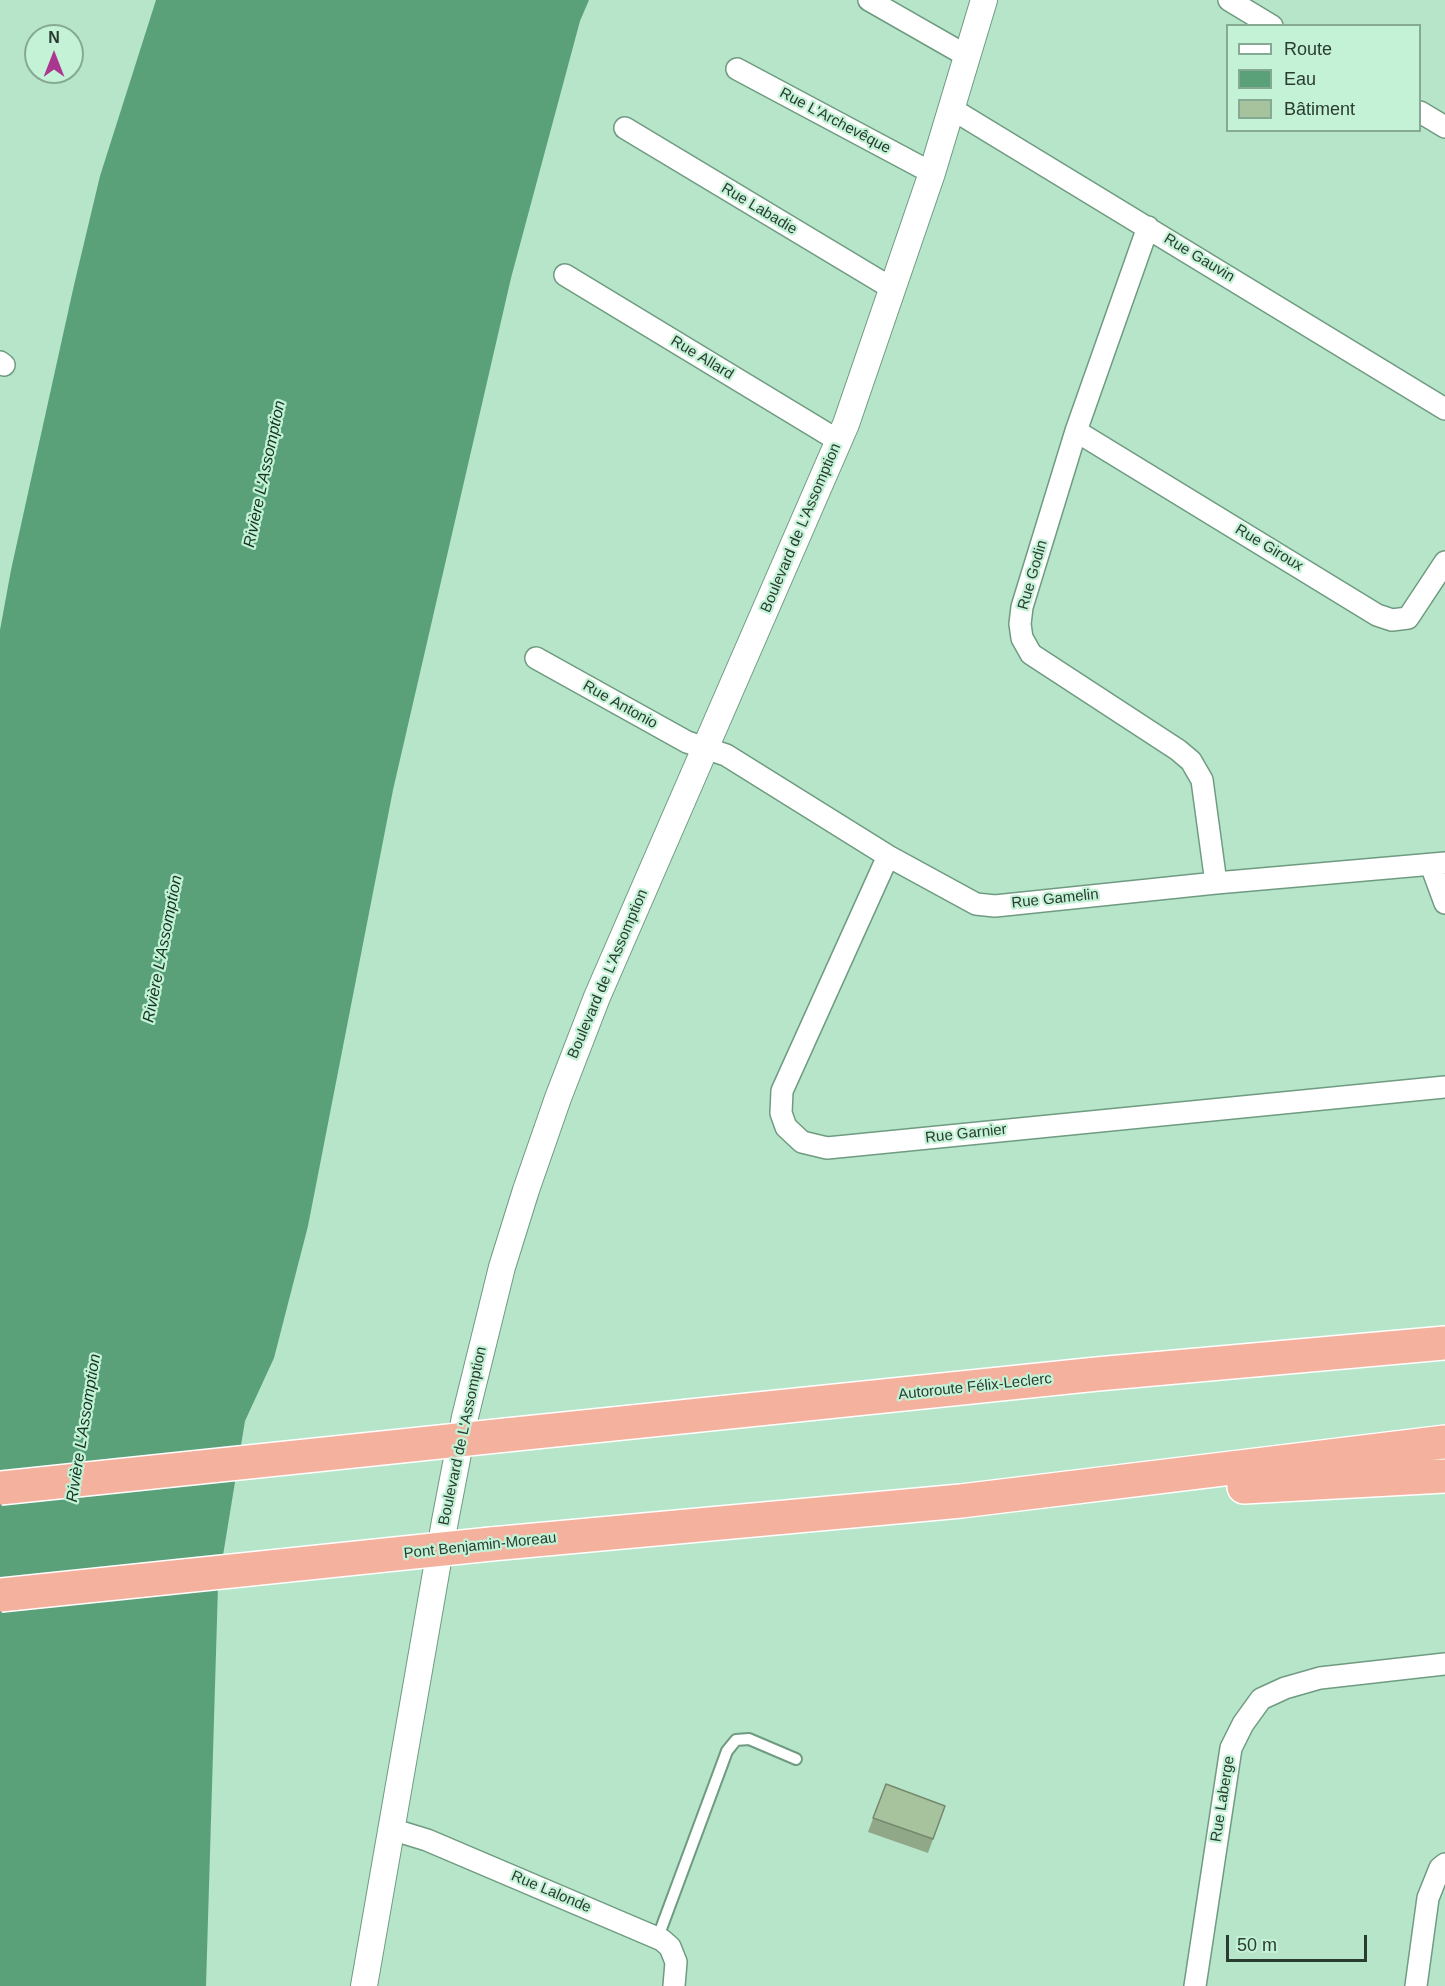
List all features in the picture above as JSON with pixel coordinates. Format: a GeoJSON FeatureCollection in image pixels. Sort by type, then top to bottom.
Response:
{"type":"FeatureCollection","features":[{"type":"Feature","properties":{"kind":"highway"},"geometry":{"type":"LineString","coordinates":[[1097,1374],[1445,1322]]}},
{"type":"Feature","properties":{"kind":"highway","name":"Autoroute Félix-Leclerc"},"geometry":{"type":"LineString","coordinates":[[0,1488],[1097,1374],[1445,1343]]}},
{"type":"Feature","properties":{"kind":"highway"},"geometry":{"type":"LineString","coordinates":[[961,1501],[1445,1442]]}},
{"type":"Feature","properties":{"kind":"highway"},"geometry":{"type":"LineString","coordinates":[[961,1501],[1445,1476]]}},
{"type":"Feature","properties":{"kind":"highway","name":"Pont Benjamin-Moreau"},"geometry":{"type":"LineString","coordinates":[[0,1595],[491,1544],[961,1501]]}},
{"type":"Feature","properties":{"kind":"street"},"geometry":{"type":"LineString","coordinates":[[869,0],[968,56]]}},
{"type":"Feature","properties":{"kind":"street","name":"Boulevard de L'Assomption"},"geometry":{"type":"LineString","coordinates":[[364,1986],[455,1468],[470,1391],[502,1267],[533,1170],[581,1037],[839,441],[932,173],[984,0]]}},
{"type":"Feature","properties":{"kind":"street"},"geometry":{"type":"LineString","coordinates":[[1229,0],[1269,24]]}},
{"type":"Feature","properties":{"kind":"street","name":"Rue L'Archevêque"},"geometry":{"type":"LineString","coordinates":[[737,69],[932,173]]}},
{"type":"Feature","properties":{"kind":"street","name":"Rue Gauvin"},"geometry":{"type":"LineString","coordinates":[[952,110],[1445,409]]}},
{"type":"Feature","properties":{"kind":"street"},"geometry":{"type":"LineString","coordinates":[[1421,113],[1445,127]]}},
{"type":"Feature","properties":{"kind":"street","name":"Rue Labadie"},"geometry":{"type":"LineString","coordinates":[[625,129],[893,289]]}},
{"type":"Feature","properties":{"kind":"street","name":"Rue Godin"},"geometry":{"type":"LineString","coordinates":[[1148,227],[1076,431],[1022,607],[1020,624],[1022,638],[1031,654],[1178,750],[1191,761],[1202,780],[1216,883]]}},
{"type":"Feature","properties":{"kind":"street","name":"Rue Allard"},"geometry":{"type":"LineString","coordinates":[[565,274],[839,441]]}},
{"type":"Feature","properties":{"kind":"street","name":"Rue Giroux"},"geometry":{"type":"LineString","coordinates":[[1076,431],[1377,615],[1392,620],[1408,618],[1445,562]]}},
{"type":"Feature","properties":{"kind":"street","name":"Rue Antonio"},"geometry":{"type":"LineString","coordinates":[[536,658],[656,726],[706,749]]}},
{"type":"Feature","properties":{"kind":"street","name":"Rue Gamelin"},"geometry":{"type":"LineString","coordinates":[[706,749],[726,755],[888,856],[976,904],[995,906],[1216,883],[1438,864]]}},
{"type":"Feature","properties":{"kind":"street","name":"Rue Garnier"},"geometry":{"type":"LineString","coordinates":[[888,856],[782,1090],[781,1113],[786,1127],[802,1142],[827,1148],[1445,1087]]}},
{"type":"Feature","properties":{"kind":"street"},"geometry":{"type":"LineString","coordinates":[[1438,864],[1445,903]]}},
{"type":"Feature","properties":{"kind":"street","name":"Rue Laberge"},"geometry":{"type":"LineString","coordinates":[[1195,1986],[1231,1748],[1243,1724],[1262,1699],[1285,1688],[1320,1678],[1445,1664]]}},
{"type":"Feature","properties":{"kind":"street","name":"Rue Lalonde"},"geometry":{"type":"LineString","coordinates":[[391,1829],[427,1840],[658,1937]]}},
{"type":"Feature","properties":{"kind":"street"},"geometry":{"type":"LineString","coordinates":[[1416,1986],[1428,1898],[1440,1868],[1445,1864]]}},
{"type":"Feature","properties":{"kind":"street"},"geometry":{"type":"LineString","coordinates":[[658,1937],[670,1947],[676,1962],[674,1986]]}},
{"type":"Feature","properties":{"kind":"lane"},"geometry":{"type":"LineString","coordinates":[[658,1937],[727,1751],[736,1740],[749,1739],[796,1759]]}},
{"type":"Feature","properties":{"kind":"water","name":"Rivière L'Assomption"},"geometry":{"type":"Polygon","coordinates":[[[156,0],[589,0],[580,21],[511,278],[393,790],[308,1226],[274,1358],[245,1421],[218,1586],[206,1986],[0,1986],[0,630],[11,570],[100,176],[156,0]]]}},
{"type":"Feature","properties":{"kind":"building"},"geometry":{"type":"Polygon","coordinates":[[[886,1784],[945,1806],[933,1839],[873,1818],[886,1784]]]}}]}
